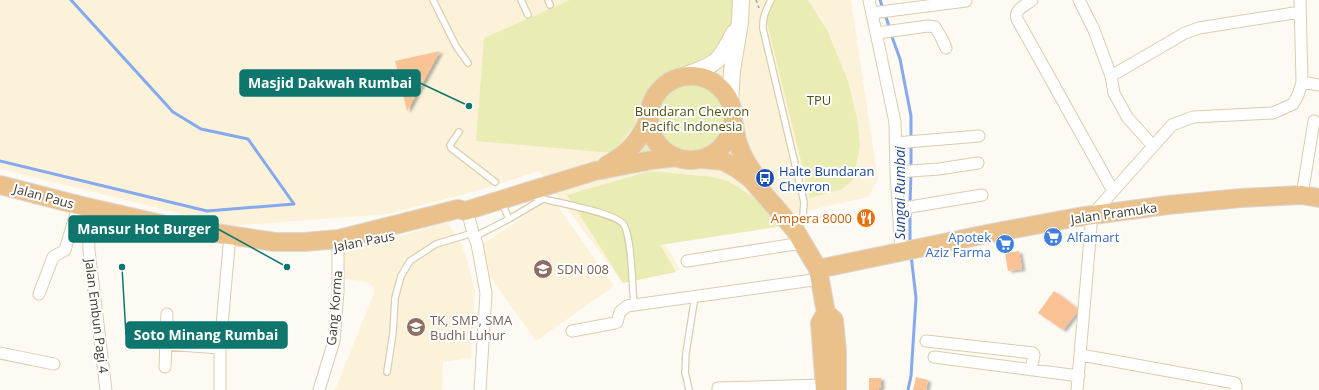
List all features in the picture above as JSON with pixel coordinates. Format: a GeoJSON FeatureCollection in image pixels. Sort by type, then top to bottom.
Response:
{"type":"FeatureCollection","features":[{"type":"Feature","properties":{"kind":"main road"},"geometry":{"type":"LineString","coordinates":[[771,202],[742,156],[736,140],[734,113],[724,90],[715,83],[695,75],[674,79],[658,90],[650,108],[649,119],[651,130],[656,141],[664,150],[676,157],[689,160],[703,159],[723,161],[736,168],[751,179],[798,237],[819,274],[826,319],[829,388]]}},
{"type":"Feature","properties":{"kind":"main road","name":"Jalan Paus"},"geometry":{"type":"LineString","coordinates":[[595,171],[616,160],[632,147],[642,135],[649,119]]}},
{"type":"Feature","properties":{"kind":"main road"},"geometry":{"type":"LineString","coordinates":[[703,159],[724,145],[734,124]]}},
{"type":"Feature","properties":{"kind":"main road","name":"Jalan Paus"},"geometry":{"type":"LineString","coordinates":[[0,194],[82,215],[229,246],[274,250],[338,248],[399,234],[445,221],[460,216],[469,210],[595,171],[676,157]]}},
{"type":"Feature","properties":{"kind":"main road","name":"Jalan Paus"},"geometry":{"type":"LineString","coordinates":[[0,184],[78,205],[170,226],[275,242],[304,242],[339,239],[458,209],[469,210]]}},
{"type":"Feature","properties":{"kind":"main road","name":"Jalan Pramuka"},"geometry":{"type":"LineString","coordinates":[[819,274],[920,248],[1040,223],[1168,205],[1241,198],[1310,197]]}},
{"type":"Feature","properties":{"kind":"street"},"geometry":{"type":"LineString","coordinates":[[730,101],[732,71],[740,22],[741,0]]}},
{"type":"Feature","properties":{"kind":"street"},"geometry":{"type":"LineString","coordinates":[[869,0],[880,12],[886,32],[895,122],[906,142],[906,207],[901,253]]}},
{"type":"Feature","properties":{"kind":"street"},"geometry":{"type":"LineString","coordinates":[[1032,0],[1019,9],[1016,15],[1017,19],[1113,191]]}},
{"type":"Feature","properties":{"kind":"street"},"geometry":{"type":"LineString","coordinates":[[1079,0],[1094,30],[1111,76],[1114,93],[1127,117],[1153,146]]}},
{"type":"Feature","properties":{"kind":"street"},"geometry":{"type":"LineString","coordinates":[[1077,390],[1092,215],[1172,125],[1193,117],[1273,113],[1293,104],[1298,95],[1302,82],[1300,0]]}},
{"type":"Feature","properties":{"kind":"street"},"geometry":{"type":"LineString","coordinates":[[880,12],[966,1]]}},
{"type":"Feature","properties":{"kind":"street"},"geometry":{"type":"LineString","coordinates":[[1111,76],[1185,33],[1199,28],[1300,12]]}},
{"type":"Feature","properties":{"kind":"street"},"geometry":{"type":"LineString","coordinates":[[684,76],[709,66],[717,60],[740,22]]}},
{"type":"Feature","properties":{"kind":"street"},"geometry":{"type":"LineString","coordinates":[[886,32],[928,26],[935,27],[946,48]]}},
{"type":"Feature","properties":{"kind":"street"},"geometry":{"type":"LineString","coordinates":[[1302,82],[1319,85]]}},
{"type":"Feature","properties":{"kind":"street"},"geometry":{"type":"LineString","coordinates":[[1310,197],[1314,121]]}},
{"type":"Feature","properties":{"kind":"street"},"geometry":{"type":"LineString","coordinates":[[906,142],[979,136]]}},
{"type":"Feature","properties":{"kind":"street"},"geometry":{"type":"LineString","coordinates":[[906,171],[939,169],[978,163]]}},
{"type":"Feature","properties":{"kind":"street"},"geometry":{"type":"LineString","coordinates":[[906,207],[982,195]]}},
{"type":"Feature","properties":{"kind":"street"},"geometry":{"type":"LineString","coordinates":[[469,210],[476,237],[486,293],[480,390]]}},
{"type":"Feature","properties":{"kind":"street"},"geometry":{"type":"LineString","coordinates":[[39,294],[53,257],[65,250],[82,215]]}},
{"type":"Feature","properties":{"kind":"street","name":"Jalan Embun Pagi 4"},"geometry":{"type":"LineString","coordinates":[[82,215],[89,250],[106,390]]}},
{"type":"Feature","properties":{"kind":"street"},"geometry":{"type":"LineString","coordinates":[[687,261],[798,237]]}},
{"type":"Feature","properties":{"kind":"street"},"geometry":{"type":"LineString","coordinates":[[220,390],[220,348],[229,246]]}},
{"type":"Feature","properties":{"kind":"street","name":"Gang Korma"},"geometry":{"type":"LineString","coordinates":[[319,390],[334,341],[338,292],[338,248]]}},
{"type":"Feature","properties":{"kind":"street"},"geometry":{"type":"LineString","coordinates":[[572,331],[615,323],[617,322],[622,309],[634,304],[695,296],[819,274]]}},
{"type":"Feature","properties":{"kind":"street"},"geometry":{"type":"LineString","coordinates":[[165,367],[167,314]]}},
{"type":"Feature","properties":{"kind":"street"},"geometry":{"type":"LineString","coordinates":[[926,341],[1033,353],[1034,355],[1031,369]]}},
{"type":"Feature","properties":{"kind":"street"},"geometry":{"type":"LineString","coordinates":[[165,344],[220,348]]}},
{"type":"Feature","properties":{"kind":"street"},"geometry":{"type":"LineString","coordinates":[[0,353],[54,364]]}},
{"type":"Feature","properties":{"kind":"street"},"geometry":{"type":"LineString","coordinates":[[1081,355],[1235,383],[1236,390]]}},
{"type":"Feature","properties":{"kind":"street"},"geometry":{"type":"LineString","coordinates":[[934,357],[1078,376]]}},
{"type":"Feature","properties":{"kind":"street"},"geometry":{"type":"LineString","coordinates":[[718,388],[829,388]]}},
{"type":"Feature","properties":{"kind":"lane"},"geometry":{"type":"LineString","coordinates":[[521,0],[528,15]]}},
{"type":"Feature","properties":{"kind":"lane"},"geometry":{"type":"LineString","coordinates":[[771,0],[762,21],[804,202],[803,216],[798,237]]}},
{"type":"Feature","properties":{"kind":"lane"},"geometry":{"type":"LineString","coordinates":[[432,1],[456,46],[468,64]]}},
{"type":"Feature","properties":{"kind":"lane"},"geometry":{"type":"LineString","coordinates":[[459,132],[450,145],[451,148],[495,182]]}},
{"type":"Feature","properties":{"kind":"lane"},"geometry":{"type":"LineString","coordinates":[[522,194],[586,208],[623,223],[630,247],[634,304]]}},
{"type":"Feature","properties":{"kind":"lane"},"geometry":{"type":"LineString","coordinates":[[387,372],[393,333],[395,298],[401,276],[410,261],[436,244],[476,237],[543,199]]}},
{"type":"Feature","properties":{"kind":"lane"},"geometry":{"type":"LineString","coordinates":[[501,201],[509,219]]}},
{"type":"Feature","properties":{"kind":"lane"},"geometry":{"type":"LineString","coordinates":[[689,390],[685,373],[686,353],[695,296]]}},
{"type":"Feature","properties":{"kind":"shaded area"},"geometry":{"type":"Polygon","coordinates":[[[0,0],[851,0],[878,180],[868,197],[664,243],[680,270],[622,282],[539,171],[483,189],[389,214],[229,226],[0,169],[0,0]]]}},
{"type":"Feature","properties":{"kind":"shaded area","name":"SDN 008"},"geometry":{"type":"Polygon","coordinates":[[[551,197],[614,286],[536,341],[472,252],[551,197]]]}},
{"type":"Feature","properties":{"kind":"shaded area","name":"TK, SMP, SMA Budhi Luhur"},"geometry":{"type":"Polygon","coordinates":[[[447,222],[455,233],[465,253],[475,291],[471,358],[443,362],[442,390],[335,390],[374,293],[374,288],[367,282],[341,278],[342,241],[397,237],[447,222]]]}},
{"type":"Feature","properties":{"kind":"green space"},"geometry":{"type":"Polygon","coordinates":[[[570,0],[732,0],[733,16],[727,38],[711,56],[656,81],[633,127],[613,153],[476,141],[484,38],[570,0]]]}},
{"type":"Feature","properties":{"kind":"green space","name":"TPU"},"geometry":{"type":"Polygon","coordinates":[[[773,0],[808,0],[827,30],[848,81],[857,118],[860,146],[853,180],[842,189],[810,198],[765,14],[773,0]]]}},
{"type":"Feature","properties":{"kind":"green space","name":"Bundaran Chevron Pacific Indonesia"},"geometry":{"type":"Polygon","coordinates":[[[691,82],[712,88],[722,98],[728,119],[722,140],[712,150],[691,156],[670,150],[660,140],[654,119],[660,98],[670,88],[691,82]]]}},
{"type":"Feature","properties":{"kind":"green space"},"geometry":{"type":"Polygon","coordinates":[[[647,136],[655,150],[620,163],[647,136]]]}},
{"type":"Feature","properties":{"kind":"green space"},"geometry":{"type":"Polygon","coordinates":[[[650,171],[713,177],[728,181],[766,205],[783,226],[660,245],[676,272],[623,283],[567,195],[650,171]]]}},
{"type":"Feature","properties":{"kind":"building"},"geometry":{"type":"Polygon","coordinates":[[[440,51],[407,111],[395,61],[440,51]]]}},
{"type":"Feature","properties":{"kind":"building"},"geometry":{"type":"Polygon","coordinates":[[[1019,251],[1022,269],[1008,271],[1005,253],[1019,251]]]}},
{"type":"Feature","properties":{"kind":"building"},"geometry":{"type":"Polygon","coordinates":[[[1054,291],[1077,308],[1077,312],[1063,330],[1038,313],[1054,291]]]}},
{"type":"Feature","properties":{"kind":"building"},"geometry":{"type":"Polygon","coordinates":[[[916,377],[928,380],[926,390],[913,390],[916,377]]]}},
{"type":"Feature","properties":{"kind":"building"},"geometry":{"type":"Polygon","coordinates":[[[869,378],[881,378],[881,388],[879,388],[879,390],[869,390],[869,378]]]}},
{"type":"Feature","properties":{"kind":"waterway"},"geometry":{"type":"LineString","coordinates":[[71,0],[173,112],[201,129],[248,139],[294,204]]}},
{"type":"Feature","properties":{"kind":"waterway","name":"Sungai Rumbai"},"geometry":{"type":"LineString","coordinates":[[880,0],[890,29]]}},
{"type":"Feature","properties":{"kind":"waterway","name":"Sungai Rumbai"},"geometry":{"type":"LineString","coordinates":[[891,34],[900,59],[911,116],[911,168]]}},
{"type":"Feature","properties":{"kind":"waterway"},"geometry":{"type":"LineString","coordinates":[[0,161],[207,211],[294,204]]}},
{"type":"Feature","properties":{"kind":"waterway","name":"Sungai Rumbai"},"geometry":{"type":"LineString","coordinates":[[910,204],[911,173]]}},
{"type":"Feature","properties":{"kind":"waterway","name":"Sungai Rumbai"},"geometry":{"type":"LineString","coordinates":[[910,209],[910,244]]}},
{"type":"Feature","properties":{"kind":"waterway","name":"Sungai Rumbai"},"geometry":{"type":"LineString","coordinates":[[908,390],[911,376],[916,298],[911,255]]}},
{"type":"Feature","properties":{"kind":"place","name":"Masjid Dakwah Rumbai"},"geometry":{"type":"Point","coordinates":[469,106]}},
{"type":"Feature","properties":{"kind":"place","name":"Halte Bundaran Chevron"},"geometry":{"type":"Point","coordinates":[765,178]}},
{"type":"Feature","properties":{"kind":"place","name":"Ampera 8000"},"geometry":{"type":"Point","coordinates":[866,218]}},
{"type":"Feature","properties":{"kind":"place","name":"Alfamart"},"geometry":{"type":"Point","coordinates":[1053,237]}},
{"type":"Feature","properties":{"kind":"place","name":"Apotek Aziz Farma"},"geometry":{"type":"Point","coordinates":[1005,244]}},
{"type":"Feature","properties":{"kind":"place","name":"Soto Minang Rumbai"},"geometry":{"type":"Point","coordinates":[122,267]}},
{"type":"Feature","properties":{"kind":"place","name":"Mansur Hot Burger"},"geometry":{"type":"Point","coordinates":[287,267]}},
{"type":"Feature","properties":{"kind":"place","name":"SDN 008"},"geometry":{"type":"Point","coordinates":[543,269]}},
{"type":"Feature","properties":{"kind":"place","name":"TK, SMP, SMA Budhi Luhur"},"geometry":{"type":"Point","coordinates":[416,327]}}]}
